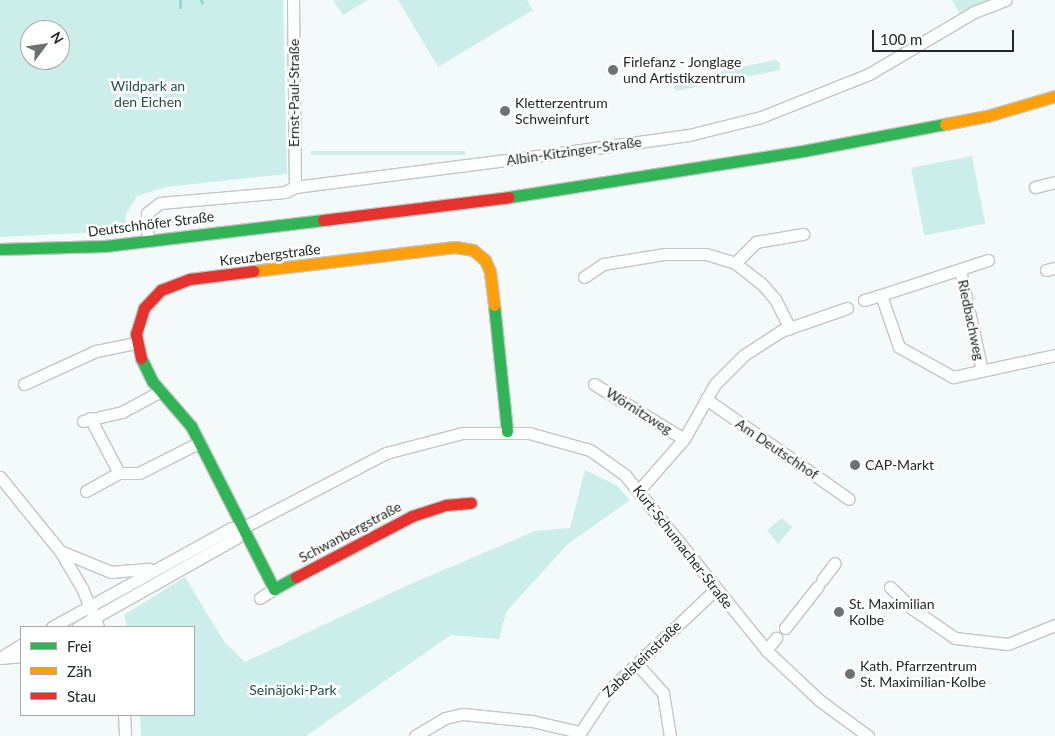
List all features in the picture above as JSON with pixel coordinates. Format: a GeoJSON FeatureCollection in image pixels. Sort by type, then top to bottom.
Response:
{"type":"FeatureCollection","features":[{"type":"Feature","properties":{"kind":"street","name":"Ernst-Paul-Straße"},"geometry":{"type":"LineString","coordinates":[[293,0],[296,187]]}},
{"type":"Feature","properties":{"kind":"street","name":"Albin-Kitzinger-Straße"},"geometry":{"type":"LineString","coordinates":[[148,241],[147,213],[160,203],[285,192],[296,187],[546,156],[690,135],[733,125],[794,106],[854,81],[916,48],[974,12],[1006,0]]}},
{"type":"Feature","properties":{"kind":"street","name":"Deutschhöfer Straße"},"geometry":{"type":"LineString","coordinates":[[0,249],[148,241],[492,200],[803,151],[987,116],[1055,96]]}},
{"type":"Feature","properties":{"kind":"street"},"geometry":{"type":"LineString","coordinates":[[1036,187],[1055,182]]}},
{"type":"Feature","properties":{"kind":"street"},"geometry":{"type":"LineString","coordinates":[[735,264],[756,242],[803,234]]}},
{"type":"Feature","properties":{"kind":"street","name":"Kreuzbergstraße"},"geometry":{"type":"LineString","coordinates":[[242,528],[200,442],[185,417],[146,372],[136,343],[137,323],[144,308],[155,295],[178,282],[467,248],[479,254],[490,272],[507,431]]}},
{"type":"Feature","properties":{"kind":"street"},"geometry":{"type":"LineString","coordinates":[[584,277],[600,265],[665,254],[706,254],[735,264],[761,283],[775,299],[790,328]]}},
{"type":"Feature","properties":{"kind":"street","name":"Riedbachweg"},"geometry":{"type":"LineString","coordinates":[[864,300],[988,260]]}},
{"type":"Feature","properties":{"kind":"street","name":"Riedbachweg"},"geometry":{"type":"LineString","coordinates":[[960,270],[982,371]]}},
{"type":"Feature","properties":{"kind":"street","name":"Riedbachweg"},"geometry":{"type":"LineString","coordinates":[[881,295],[899,347],[953,377],[1055,355]]}},
{"type":"Feature","properties":{"kind":"street"},"geometry":{"type":"LineString","coordinates":[[640,489],[684,439],[706,399],[722,376],[744,355],[790,328],[848,308]]}},
{"type":"Feature","properties":{"kind":"street"},"geometry":{"type":"LineString","coordinates":[[24,384],[96,351],[136,343]]}},
{"type":"Feature","properties":{"kind":"street","name":"Wörnitzweg"},"geometry":{"type":"LineString","coordinates":[[594,384],[684,439]]}},
{"type":"Feature","properties":{"kind":"street"},"geometry":{"type":"LineString","coordinates":[[119,473],[87,419],[122,412],[161,391]]}},
{"type":"Feature","properties":{"kind":"street","name":"Am Deutschhof"},"geometry":{"type":"LineString","coordinates":[[706,399],[849,499]]}},
{"type":"Feature","properties":{"kind":"street","name":"Kurt-Schumacher-Straße"},"geometry":{"type":"LineString","coordinates":[[54,626],[231,528],[242,528],[348,470],[400,448],[454,435],[507,431],[548,437],[590,450],[640,489],[715,590],[766,650],[819,700],[868,736]]}},
{"type":"Feature","properties":{"kind":"street"},"geometry":{"type":"LineString","coordinates":[[86,491],[119,473],[139,473],[200,442]]}},
{"type":"Feature","properties":{"kind":"street"},"geometry":{"type":"LineString","coordinates":[[0,477],[60,551],[90,606],[96,623]]}},
{"type":"Feature","properties":{"kind":"street","name":"Schwanbergstraße"},"geometry":{"type":"LineString","coordinates":[[260,598],[412,516],[446,505],[471,503]]}},
{"type":"Feature","properties":{"kind":"street"},"geometry":{"type":"LineString","coordinates":[[242,528],[274,589]]}},
{"type":"Feature","properties":{"kind":"street","name":"Kurt-Schumacher-Straße"},"geometry":{"type":"LineString","coordinates":[[82,626],[96,623],[236,538],[242,528]]}},
{"type":"Feature","properties":{"kind":"street"},"geometry":{"type":"LineString","coordinates":[[60,551],[111,572],[136,572],[162,566]]}},
{"type":"Feature","properties":{"kind":"street"},"geometry":{"type":"LineString","coordinates":[[785,628],[835,562]]}},
{"type":"Feature","properties":{"kind":"street"},"geometry":{"type":"LineString","coordinates":[[890,587],[913,609],[955,638],[973,639],[986,644],[1008,644],[1055,625]]}},
{"type":"Feature","properties":{"kind":"street","name":"Zabelsteinstraße"},"geometry":{"type":"LineString","coordinates":[[579,734],[601,699],[715,590]]}},
{"type":"Feature","properties":{"kind":"street"},"geometry":{"type":"LineString","coordinates":[[766,650],[776,638]]}},
{"type":"Feature","properties":{"kind":"street"},"geometry":{"type":"LineString","coordinates":[[0,658],[20,646]]}},
{"type":"Feature","properties":{"kind":"street"},"geometry":{"type":"LineString","coordinates":[[0,658],[20,656]]}},
{"type":"Feature","properties":{"kind":"street"},"geometry":{"type":"LineString","coordinates":[[637,664],[663,693],[670,736]]}},
{"type":"Feature","properties":{"kind":"street"},"geometry":{"type":"LineString","coordinates":[[415,736],[445,718],[463,714],[532,721],[579,734]]}},
{"type":"Feature","properties":{"kind":"street"},"geometry":{"type":"LineString","coordinates":[[124,716],[125,736]]}},
{"type":"Feature","properties":{"kind":"green space","name":"Wildpark an den Eichen"},"geometry":{"type":"Polygon","coordinates":[[[0,0],[283,0],[287,174],[166,187],[137,196],[126,214],[125,231],[0,237],[0,0]]]}},
{"type":"Feature","properties":{"kind":"green space"},"geometry":{"type":"Polygon","coordinates":[[[333,0],[368,0],[343,15],[333,0]]]}},
{"type":"Feature","properties":{"kind":"green space"},"geometry":{"type":"Polygon","coordinates":[[[398,0],[527,0],[533,10],[438,67],[398,0]]]}},
{"type":"Feature","properties":{"kind":"green space"},"geometry":{"type":"Polygon","coordinates":[[[952,0],[1000,0],[962,18],[952,0]]]}},
{"type":"Feature","properties":{"kind":"green space"},"geometry":{"type":"Polygon","coordinates":[[[775,60],[780,63],[780,70],[676,91],[672,82],[775,60]]]}},
{"type":"Feature","properties":{"kind":"green space"},"geometry":{"type":"Polygon","coordinates":[[[311,151],[465,151],[465,155],[311,155],[311,151]]]}},
{"type":"Feature","properties":{"kind":"green space"},"geometry":{"type":"Polygon","coordinates":[[[972,156],[985,224],[924,236],[911,168],[972,156]]]}},
{"type":"Feature","properties":{"kind":"green space","name":"Seinäjoki-Park"},"geometry":{"type":"Polygon","coordinates":[[[585,470],[616,485],[630,500],[568,544],[506,612],[499,639],[451,635],[306,736],[141,736],[140,716],[195,716],[195,626],[127,626],[124,615],[185,577],[225,643],[245,662],[406,586],[535,531],[570,528],[585,470]]]}},
{"type":"Feature","properties":{"kind":"green space"},"geometry":{"type":"Polygon","coordinates":[[[782,518],[792,527],[778,544],[767,530],[782,518]]]}},
{"type":"Feature","properties":{"kind":"waterway"},"geometry":{"type":"LineString","coordinates":[[180,0],[180,7]]}},
{"type":"Feature","properties":{"kind":"traffic: fast"},"geometry":{"type":"LineString","coordinates":[[509,197],[803,151],[945,124]]}},
{"type":"Feature","properties":{"kind":"traffic: fast"},"geometry":{"type":"LineString","coordinates":[[0,249],[105,246],[323,220]]}},
{"type":"Feature","properties":{"kind":"traffic: fast"},"geometry":{"type":"LineString","coordinates":[[494,305],[507,431]]}},
{"type":"Feature","properties":{"kind":"traffic: fast"},"geometry":{"type":"LineString","coordinates":[[141,358],[152,381],[191,426],[274,589],[296,577]]}},
{"type":"Feature","properties":{"kind":"traffic: slow"},"geometry":{"type":"LineString","coordinates":[[945,124],[987,116],[1055,96]]}},
{"type":"Feature","properties":{"kind":"traffic: slow"},"geometry":{"type":"LineString","coordinates":[[253,271],[455,247],[473,250],[485,260],[490,272],[494,305]]}},
{"type":"Feature","properties":{"kind":"traffic: jam"},"geometry":{"type":"LineString","coordinates":[[323,220],[509,197]]}},
{"type":"Feature","properties":{"kind":"traffic: jam"},"geometry":{"type":"LineString","coordinates":[[141,358],[136,334],[144,308],[161,290],[190,279],[253,271]]}},
{"type":"Feature","properties":{"kind":"traffic: jam"},"geometry":{"type":"LineString","coordinates":[[296,577],[412,516],[446,505],[471,503]]}},
{"type":"Feature","properties":{"kind":"place","name":"Firlefanz - Jonglage und Artistikzentrum"},"geometry":{"type":"Point","coordinates":[613,70]}},
{"type":"Feature","properties":{"kind":"place","name":"Kletterzentrum Schweinfurt"},"geometry":{"type":"Point","coordinates":[505,111]}},
{"type":"Feature","properties":{"kind":"place","name":"CAP-Markt"},"geometry":{"type":"Point","coordinates":[855,465]}},
{"type":"Feature","properties":{"kind":"place","name":"St. Maximilian Kolbe"},"geometry":{"type":"Point","coordinates":[839,612]}},
{"type":"Feature","properties":{"kind":"place","name":"Kath. Pfarrzentrum St. Maximilian-Kolbe"},"geometry":{"type":"Point","coordinates":[850,674]}}]}
